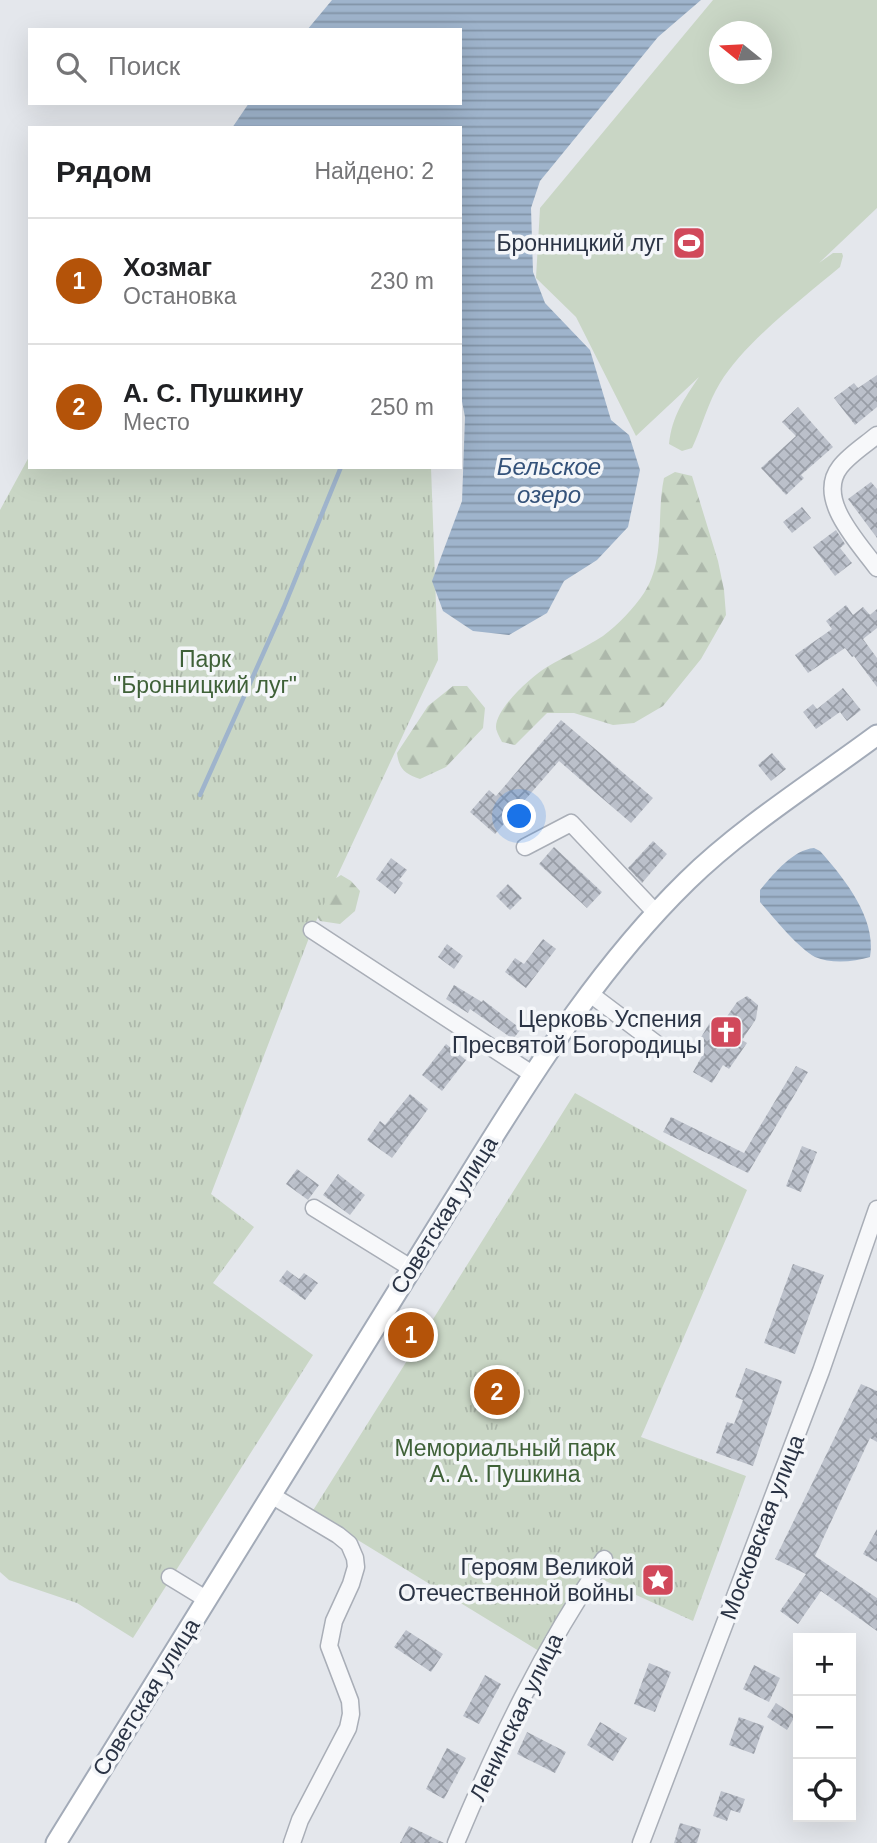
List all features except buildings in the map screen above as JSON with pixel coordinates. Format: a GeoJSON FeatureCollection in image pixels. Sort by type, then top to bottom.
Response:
{"type":"FeatureCollection","features":[{"type":"Feature","properties":{"kind":"main road","name":"Советская улица"},"geometry":{"type":"LineString","coordinates":[[56,1843],[532,1074],[589,993],[638,931],[688,879],[745,832],[877,735]]}},
{"type":"Feature","properties":{"kind":"street"},"geometry":{"type":"LineString","coordinates":[[877,435],[838,468],[832,489],[834,507],[877,568]]}},
{"type":"Feature","properties":{"kind":"street"},"geometry":{"type":"LineString","coordinates":[[525,847],[571,823],[656,913]]}},
{"type":"Feature","properties":{"kind":"street"},"geometry":{"type":"LineString","coordinates":[[312,930],[532,1074]]}},
{"type":"Feature","properties":{"kind":"street"},"geometry":{"type":"LineString","coordinates":[[589,993],[658,1045]]}},
{"type":"Feature","properties":{"kind":"street"},"geometry":{"type":"LineString","coordinates":[[314,1209],[411,1268]]}},
{"type":"Feature","properties":{"kind":"street","name":"Московская улица"},"geometry":{"type":"LineString","coordinates":[[641,1843],[821,1371],[877,1209]]}},
{"type":"Feature","properties":{"kind":"street"},"geometry":{"type":"LineString","coordinates":[[271,1495],[338,1535],[349,1545],[356,1567],[334,1621],[329,1646],[351,1702],[348,1728],[300,1820],[292,1843]]}},
{"type":"Feature","properties":{"kind":"street","name":"Ленинская улица"},"geometry":{"type":"LineString","coordinates":[[456,1843],[488,1765],[539,1663],[604,1559]]}},
{"type":"Feature","properties":{"kind":"street"},"geometry":{"type":"LineString","coordinates":[[170,1577],[206,1599]]}},
{"type":"Feature","properties":{"kind":"green space","name":"Бронницкий луг"},"geometry":{"type":"Polygon","coordinates":[[[713,0],[877,0],[877,208],[819,263],[833,253],[842,253],[840,267],[776,321],[731,368],[712,398],[692,448],[682,451],[669,444],[676,416],[699,377],[636,436],[576,317],[536,278],[540,208],[713,0]]]}},
{"type":"Feature","properties":{"kind":"green space","name":"Парк \"Бронницкий луг\""},"geometry":{"type":"Polygon","coordinates":[[[28,459],[28,469],[431,469],[438,660],[312,930],[211,1194],[254,1227],[213,1283],[313,1355],[133,1638],[77,1603],[9,1580],[0,1572],[0,510],[28,459]]]}},
{"type":"Feature","properties":{"kind":"green space"},"geometry":{"type":"Polygon","coordinates":[[[675,472],[692,476],[724,590],[726,615],[701,659],[663,706],[634,723],[613,725],[574,713],[547,713],[515,745],[502,742],[496,729],[498,719],[516,693],[547,667],[609,632],[644,593],[651,580],[658,552],[664,478],[675,472]]]}},
{"type":"Feature","properties":{"kind":"green space"},"geometry":{"type":"Polygon","coordinates":[[[453,686],[467,686],[485,708],[483,728],[446,767],[420,779],[401,767],[397,753],[428,706],[453,686]]]}},
{"type":"Feature","properties":{"kind":"green space"},"geometry":{"type":"Polygon","coordinates":[[[341,875],[360,891],[355,911],[340,924],[320,921],[313,910],[325,885],[341,875]]]}},
{"type":"Feature","properties":{"kind":"green space","name":"Мемориальный парк А. А. Пушкина"},"geometry":{"type":"Polygon","coordinates":[[[575,1093],[747,1190],[641,1437],[746,1476],[693,1621],[586,1572],[539,1651],[312,1512],[575,1093]]]}},
{"type":"Feature","properties":{"kind":"water","name":"Бельское озеро"},"geometry":{"type":"Polygon","coordinates":[[[332,0],[701,0],[658,37],[540,181],[531,208],[533,272],[545,303],[590,350],[611,420],[629,435],[640,470],[628,527],[597,560],[564,581],[547,613],[509,635],[473,631],[443,611],[432,581],[462,501],[465,417],[462,401],[462,126],[233,126],[248,105],[462,105],[462,28],[309,28],[332,0]]]}},
{"type":"Feature","properties":{"kind":"water"},"geometry":{"type":"Polygon","coordinates":[[[814,848],[829,861],[856,899],[868,928],[870,957],[842,962],[815,957],[794,940],[760,902],[760,890],[777,871],[798,853],[814,848]]]}},
{"type":"Feature","properties":{"kind":"waterway"},"geometry":{"type":"LineString","coordinates":[[200,795],[284,607],[340,469]]}},
{"type":"Feature","properties":{"kind":"place","name":"Бронницкий луг"},"geometry":{"type":"Point","coordinates":[689,243]}},
{"type":"Feature","properties":{"kind":"place","name":"Церковь Успения Пресвятой Богородицы"},"geometry":{"type":"Point","coordinates":[726,1032]}},
{"type":"Feature","properties":{"kind":"place","name":"Хозмаг"},"geometry":{"type":"Point","coordinates":[411,1335]}},
{"type":"Feature","properties":{"kind":"place","name":"А. С. Пушкину"},"geometry":{"type":"Point","coordinates":[497,1392]}},
{"type":"Feature","properties":{"kind":"place","name":"Героям Великой Отечественной войны"},"geometry":{"type":"Point","coordinates":[658,1580]}}]}
